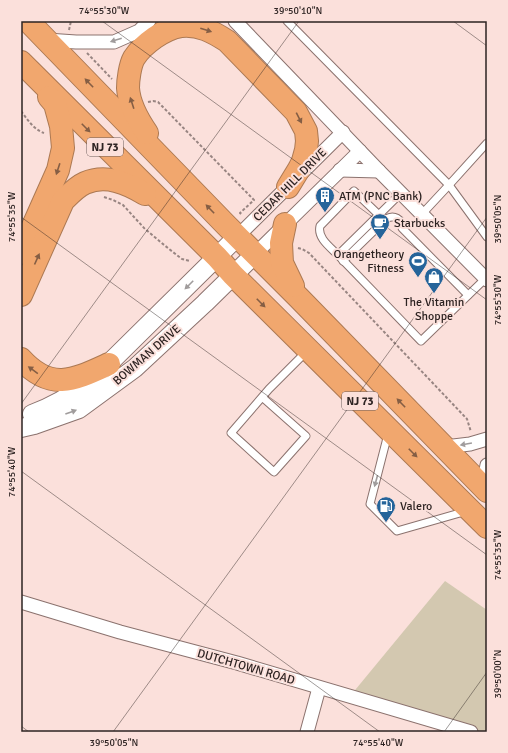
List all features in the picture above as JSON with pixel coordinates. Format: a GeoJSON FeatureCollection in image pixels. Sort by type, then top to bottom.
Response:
{"type":"FeatureCollection","features":[{"type":"Feature","properties":{"kind":"highway","name":"NJ 73"},"geometry":{"type":"LineString","coordinates":[[28,21],[485,489]]}},
{"type":"Feature","properties":{"kind":"highway"},"geometry":{"type":"LineString","coordinates":[[164,161],[139,120],[132,104],[128,88],[129,74],[134,58],[143,47],[156,36],[172,28],[182,26],[206,29],[227,41],[296,112],[306,131],[306,150],[299,169],[288,187]]}},
{"type":"Feature","properties":{"kind":"highway","name":"NJ 73"},"geometry":{"type":"LineString","coordinates":[[25,66],[487,527]]}},
{"type":"Feature","properties":{"kind":"highway"},"geometry":{"type":"LineString","coordinates":[[21,253],[58,170],[63,148],[61,126],[55,104],[33,79],[25,66]]}},
{"type":"Feature","properties":{"kind":"highway"},"geometry":{"type":"LineString","coordinates":[[21,295],[63,201],[73,191],[85,183],[102,179],[127,184],[144,193],[182,223]]}},
{"type":"Feature","properties":{"kind":"highway"},"geometry":{"type":"LineString","coordinates":[[285,224],[281,243],[282,263],[299,298]]}},
{"type":"Feature","properties":{"kind":"highway"},"geometry":{"type":"LineString","coordinates":[[21,359],[29,368],[38,374],[49,379],[61,380],[84,376],[109,364]]}},
{"type":"Feature","properties":{"kind":"street"},"geometry":{"type":"LineString","coordinates":[[47,40],[114,42],[139,31],[149,21]]}},
{"type":"Feature","properties":{"kind":"street"},"geometry":{"type":"LineString","coordinates":[[235,21],[379,171],[486,278]]}},
{"type":"Feature","properties":{"kind":"street","name":"CEDAR HILL DRIVE"},"geometry":{"type":"LineString","coordinates":[[238,237],[343,132]]}},
{"type":"Feature","properties":{"kind":"street","name":"CEDAR HILL DRIVE"},"geometry":{"type":"LineString","coordinates":[[255,254],[360,151]]}},
{"type":"Feature","properties":{"kind":"street"},"geometry":{"type":"LineString","coordinates":[[340,170],[379,171]]}},
{"type":"Feature","properties":{"kind":"street","name":"BOWMAN DRIVE"},"geometry":{"type":"LineString","coordinates":[[21,418],[48,408],[70,396],[90,382],[238,237]]}},
{"type":"Feature","properties":{"kind":"street","name":"BOWMAN DRIVE"},"geometry":{"type":"LineString","coordinates":[[21,428],[34,426],[79,409],[135,368],[255,254]]}},
{"type":"Feature","properties":{"kind":"street"},"geometry":{"type":"LineString","coordinates":[[445,447],[470,444],[487,439]]}},
{"type":"Feature","properties":{"kind":"street"},"geometry":{"type":"LineString","coordinates":[[485,489],[487,464]]}},
{"type":"Feature","properties":{"kind":"street","name":"DUTCHTOWN ROAD"},"geometry":{"type":"LineString","coordinates":[[21,602],[120,632],[237,663],[471,732]]}},
{"type":"Feature","properties":{"kind":"street"},"geometry":{"type":"LineString","coordinates":[[307,732],[318,688]]}},
{"type":"Feature","properties":{"kind":"lane"},"geometry":{"type":"LineString","coordinates":[[287,21],[449,185],[487,237]]}},
{"type":"Feature","properties":{"kind":"lane"},"geometry":{"type":"LineString","coordinates":[[422,214],[487,143]]}},
{"type":"Feature","properties":{"kind":"lane"},"geometry":{"type":"LineString","coordinates":[[379,215],[354,191],[320,226],[319,230],[321,236],[340,258],[421,341],[486,278]]}},
{"type":"Feature","properties":{"kind":"lane"},"geometry":{"type":"LineString","coordinates":[[340,258],[401,193]]}},
{"type":"Feature","properties":{"kind":"lane"},"geometry":{"type":"LineString","coordinates":[[387,207],[402,223],[402,228],[468,295]]}},
{"type":"Feature","properties":{"kind":"lane"},"geometry":{"type":"LineString","coordinates":[[340,258],[386,219],[392,217],[399,219]]}},
{"type":"Feature","properties":{"kind":"lane"},"geometry":{"type":"LineString","coordinates":[[262,397],[306,436],[274,472],[231,433],[262,397],[308,350]]}},
{"type":"Feature","properties":{"kind":"lane"},"geometry":{"type":"LineString","coordinates":[[389,430],[370,504],[397,531],[470,510]]}},
{"type":"Feature","properties":{"kind":"path"},"geometry":{"type":"LineString","coordinates":[[69,33],[71,21]]}},
{"type":"Feature","properties":{"kind":"path"},"geometry":{"type":"LineString","coordinates":[[83,49],[112,80]]}},
{"type":"Feature","properties":{"kind":"path"},"geometry":{"type":"LineString","coordinates":[[147,102],[158,102],[254,200],[240,213],[243,216]]}},
{"type":"Feature","properties":{"kind":"path"},"geometry":{"type":"LineString","coordinates":[[21,111],[33,127],[46,133]]}},
{"type":"Feature","properties":{"kind":"path"},"geometry":{"type":"LineString","coordinates":[[103,197],[123,205],[145,229],[182,259],[190,261]]}},
{"type":"Feature","properties":{"kind":"path"},"geometry":{"type":"LineString","coordinates":[[295,248],[302,249],[308,253],[467,419],[472,437]]}},
{"type":"Feature","properties":{"kind":"shaded area"},"geometry":{"type":"Polygon","coordinates":[[[445,581],[487,610],[487,732],[479,732],[351,695],[445,581]]]}},
{"type":"Feature","properties":{"kind":"place","name":"ATM (PNC Bank)"},"geometry":{"type":"Point","coordinates":[325,213]}},
{"type":"Feature","properties":{"kind":"place","name":"Starbucks"},"geometry":{"type":"Point","coordinates":[380,240]}},
{"type":"Feature","properties":{"kind":"place","name":"Orangetheory Fitness"},"geometry":{"type":"Point","coordinates":[418,278]}},
{"type":"Feature","properties":{"kind":"place","name":"The Vitamin Shoppe"},"geometry":{"type":"Point","coordinates":[434,294]}},
{"type":"Feature","properties":{"kind":"place","name":"Valero"},"geometry":{"type":"Point","coordinates":[386,523]}}]}
